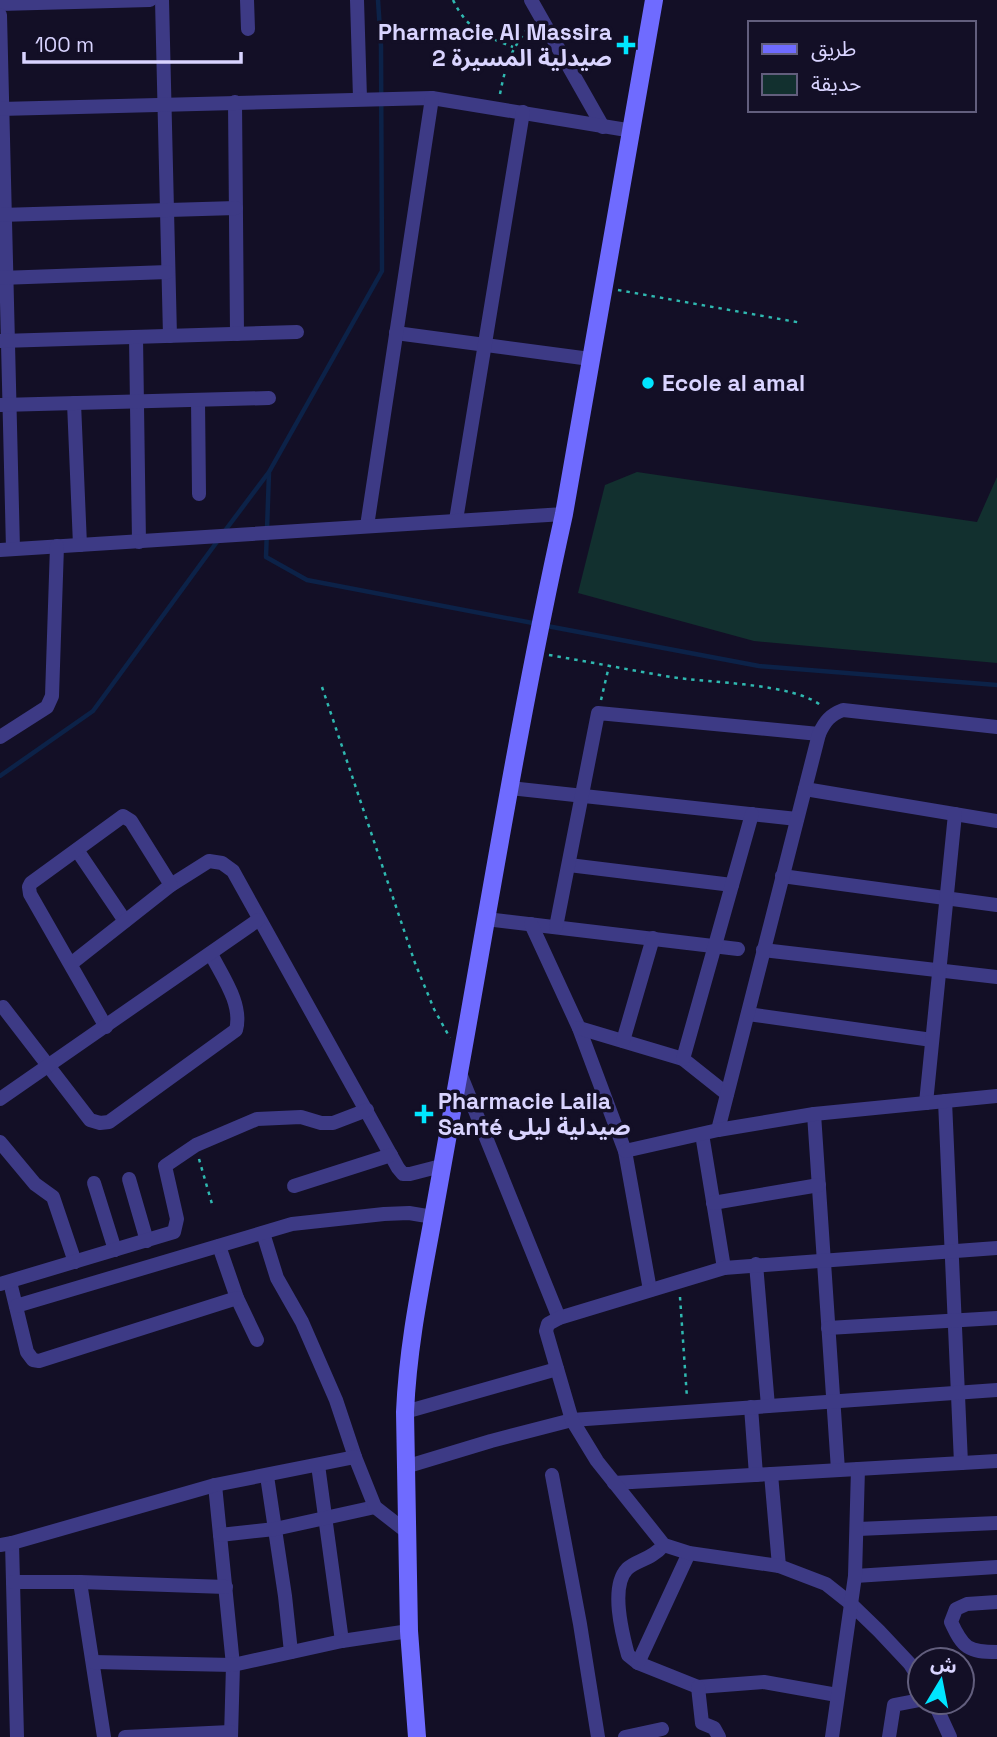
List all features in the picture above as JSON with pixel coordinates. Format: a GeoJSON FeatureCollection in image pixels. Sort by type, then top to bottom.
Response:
{"type":"FeatureCollection","features":[{"type":"Feature","properties":{"kind":"street"},"geometry":{"type":"LineString","coordinates":[[0,4],[150,0]]}},
{"type":"Feature","properties":{"kind":"street"},"geometry":{"type":"LineString","coordinates":[[162,0],[170,336]]}},
{"type":"Feature","properties":{"kind":"street"},"geometry":{"type":"LineString","coordinates":[[247,0],[248,29]]}},
{"type":"Feature","properties":{"kind":"street"},"geometry":{"type":"LineString","coordinates":[[357,0],[365,98]]}},
{"type":"Feature","properties":{"kind":"street"},"geometry":{"type":"LineString","coordinates":[[531,0],[603,127]]}},
{"type":"Feature","properties":{"kind":"street"},"geometry":{"type":"LineString","coordinates":[[417,1737],[409,1632],[405,1412],[406,1378],[417,1296],[547,590],[564,514],[654,0]]}},
{"type":"Feature","properties":{"kind":"street"},"geometry":{"type":"LineString","coordinates":[[0,15],[7,549],[564,514]]}},
{"type":"Feature","properties":{"kind":"street"},"geometry":{"type":"LineString","coordinates":[[1,109],[432,98],[633,131]]}},
{"type":"Feature","properties":{"kind":"street"},"geometry":{"type":"LineString","coordinates":[[367,526],[432,98]]}},
{"type":"Feature","properties":{"kind":"street"},"geometry":{"type":"LineString","coordinates":[[235,102],[237,334]]}},
{"type":"Feature","properties":{"kind":"street"},"geometry":{"type":"LineString","coordinates":[[456,520],[523,112]]}},
{"type":"Feature","properties":{"kind":"street"},"geometry":{"type":"LineString","coordinates":[[2,215],[236,208]]}},
{"type":"Feature","properties":{"kind":"street"},"geometry":{"type":"LineString","coordinates":[[3,278],[168,272]]}},
{"type":"Feature","properties":{"kind":"street"},"geometry":{"type":"LineString","coordinates":[[4,341],[297,332]]}},
{"type":"Feature","properties":{"kind":"street"},"geometry":{"type":"LineString","coordinates":[[396,333],[590,359]]}},
{"type":"Feature","properties":{"kind":"street"},"geometry":{"type":"LineString","coordinates":[[136,337],[139,542]]}},
{"type":"Feature","properties":{"kind":"street"},"geometry":{"type":"LineString","coordinates":[[5,405],[269,398]]}},
{"type":"Feature","properties":{"kind":"street"},"geometry":{"type":"LineString","coordinates":[[198,400],[199,494]]}},
{"type":"Feature","properties":{"kind":"street"},"geometry":{"type":"LineString","coordinates":[[74,404],[80,545]]}},
{"type":"Feature","properties":{"kind":"street"},"geometry":{"type":"LineString","coordinates":[[0,737],[47,707],[52,696],[57,546]]}},
{"type":"Feature","properties":{"kind":"street"},"geometry":{"type":"LineString","coordinates":[[718,1130],[819,734],[831,715],[844,710],[997,727]]}},
{"type":"Feature","properties":{"kind":"street"},"geometry":{"type":"LineString","coordinates":[[556,927],[598,713],[819,734]]}},
{"type":"Feature","properties":{"kind":"street"},"geometry":{"type":"LineString","coordinates":[[510,788],[797,819]]}},
{"type":"Feature","properties":{"kind":"street"},"geometry":{"type":"LineString","coordinates":[[805,789],[997,821]]}},
{"type":"Feature","properties":{"kind":"street"},"geometry":{"type":"LineString","coordinates":[[683,1059],[752,814]]}},
{"type":"Feature","properties":{"kind":"street"},"geometry":{"type":"LineString","coordinates":[[926,1102],[955,814]]}},
{"type":"Feature","properties":{"kind":"street"},"geometry":{"type":"LineString","coordinates":[[106,1027],[72,963],[30,894],[29,887],[117,818],[128,817],[171,885]]}},
{"type":"Feature","properties":{"kind":"street"},"geometry":{"type":"LineString","coordinates":[[77,850],[125,921]]}},
{"type":"Feature","properties":{"kind":"street"},"geometry":{"type":"LineString","coordinates":[[72,963],[171,885],[209,861],[222,863],[233,871],[258,920],[403,1174],[441,1166]]}},
{"type":"Feature","properties":{"kind":"street"},"geometry":{"type":"LineString","coordinates":[[569,865],[732,885]]}},
{"type":"Feature","properties":{"kind":"street"},"geometry":{"type":"LineString","coordinates":[[782,876],[997,905]]}},
{"type":"Feature","properties":{"kind":"street"},"geometry":{"type":"LineString","coordinates":[[486,919],[738,949]]}},
{"type":"Feature","properties":{"kind":"street"},"geometry":{"type":"LineString","coordinates":[[0,1099],[258,920]]}},
{"type":"Feature","properties":{"kind":"street"},"geometry":{"type":"LineString","coordinates":[[531,924],[579,1028],[625,1151],[650,1290]]}},
{"type":"Feature","properties":{"kind":"street"},"geometry":{"type":"LineString","coordinates":[[623,1041],[653,938]]}},
{"type":"Feature","properties":{"kind":"street"},"geometry":{"type":"LineString","coordinates":[[763,950],[997,977]]}},
{"type":"Feature","properties":{"kind":"street"},"geometry":{"type":"LineString","coordinates":[[3,1007],[90,1120],[108,1122],[236,1030],[239,1020],[236,1006],[211,954]]}},
{"type":"Feature","properties":{"kind":"street"},"geometry":{"type":"LineString","coordinates":[[748,1014],[932,1040]]}},
{"type":"Feature","properties":{"kind":"street"},"geometry":{"type":"LineString","coordinates":[[579,1028],[683,1059],[727,1094]]}},
{"type":"Feature","properties":{"kind":"street"},"geometry":{"type":"LineString","coordinates":[[460,1065],[559,1318]]}},
{"type":"Feature","properties":{"kind":"street"},"geometry":{"type":"LineString","coordinates":[[625,1151],[718,1130],[814,1114],[945,1101],[997,1092]]}},
{"type":"Feature","properties":{"kind":"street"},"geometry":{"type":"LineString","coordinates":[[945,1101],[961,1463]]}},
{"type":"Feature","properties":{"kind":"street"},"geometry":{"type":"LineString","coordinates":[[237,1298],[39,1361],[33,1360],[27,1352],[16,1306],[5,1283],[176,1230],[177,1219],[165,1166],[196,1145],[257,1119],[301,1118],[333,1123],[367,1110]]}},
{"type":"Feature","properties":{"kind":"street"},"geometry":{"type":"LineString","coordinates":[[814,1114],[838,1470]]}},
{"type":"Feature","properties":{"kind":"street"},"geometry":{"type":"LineString","coordinates":[[702,1134],[724,1268]]}},
{"type":"Feature","properties":{"kind":"street"},"geometry":{"type":"LineString","coordinates":[[0,1142],[35,1184],[53,1197],[75,1262]]}},
{"type":"Feature","properties":{"kind":"street"},"geometry":{"type":"LineString","coordinates":[[293,1186],[391,1155]]}},
{"type":"Feature","properties":{"kind":"street"},"geometry":{"type":"LineString","coordinates":[[129,1179],[147,1241]]}},
{"type":"Feature","properties":{"kind":"street"},"geometry":{"type":"LineString","coordinates":[[94,1183],[115,1251]]}},
{"type":"Feature","properties":{"kind":"street"},"geometry":{"type":"LineString","coordinates":[[713,1203],[819,1185]]}},
{"type":"Feature","properties":{"kind":"street"},"geometry":{"type":"LineString","coordinates":[[16,1306],[292,1224],[384,1214],[409,1213],[433,1217]]}},
{"type":"Feature","properties":{"kind":"street"},"geometry":{"type":"LineString","coordinates":[[263,1233],[277,1278],[302,1322],[332,1390],[375,1507],[407,1532]]}},
{"type":"Feature","properties":{"kind":"street"},"geometry":{"type":"LineString","coordinates":[[219,1246],[237,1298],[257,1340]]}},
{"type":"Feature","properties":{"kind":"street"},"geometry":{"type":"LineString","coordinates":[[906,1661],[850,1603],[814,1578],[779,1566],[689,1553],[664,1545],[597,1461],[572,1420],[547,1331],[548,1324],[559,1318],[724,1268],[997,1248]]}},
{"type":"Feature","properties":{"kind":"street"},"geometry":{"type":"LineString","coordinates":[[757,1264],[768,1406]]}},
{"type":"Feature","properties":{"kind":"street"},"geometry":{"type":"LineString","coordinates":[[828,1328],[997,1318]]}},
{"type":"Feature","properties":{"kind":"street"},"geometry":{"type":"LineString","coordinates":[[405,1412],[557,1369]]}},
{"type":"Feature","properties":{"kind":"street"},"geometry":{"type":"LineString","coordinates":[[405,1466],[572,1420],[997,1390]]}},
{"type":"Feature","properties":{"kind":"street"},"geometry":{"type":"LineString","coordinates":[[751,1408],[779,1566]]}},
{"type":"Feature","properties":{"kind":"street"},"geometry":{"type":"LineString","coordinates":[[17,1737],[16,1680],[7,1612],[13,1582],[6,1544],[215,1485],[355,1457]]}},
{"type":"Feature","properties":{"kind":"street"},"geometry":{"type":"LineString","coordinates":[[614,1483],[997,1461]]}},
{"type":"Feature","properties":{"kind":"street"},"geometry":{"type":"LineString","coordinates":[[318,1465],[342,1641]]}},
{"type":"Feature","properties":{"kind":"street"},"geometry":{"type":"LineString","coordinates":[[832,1737],[855,1577],[858,1469]]}},
{"type":"Feature","properties":{"kind":"street"},"geometry":{"type":"LineString","coordinates":[[552,1475],[580,1624],[597,1737]]}},
{"type":"Feature","properties":{"kind":"street"},"geometry":{"type":"LineString","coordinates":[[267,1476],[285,1596],[290,1652]]}},
{"type":"Feature","properties":{"kind":"street"},"geometry":{"type":"LineString","coordinates":[[125,1737],[231,1735],[233,1665],[215,1485]]}},
{"type":"Feature","properties":{"kind":"street"},"geometry":{"type":"LineString","coordinates":[[220,1535],[275,1529],[375,1507]]}},
{"type":"Feature","properties":{"kind":"street"},"geometry":{"type":"LineString","coordinates":[[858,1529],[997,1523]]}},
{"type":"Feature","properties":{"kind":"street"},"geometry":{"type":"LineString","coordinates":[[664,1545],[650,1558],[629,1567],[624,1573],[618,1597],[628,1655],[638,1663],[698,1687],[764,1682],[838,1695]]}},
{"type":"Feature","properties":{"kind":"street"},"geometry":{"type":"LineString","coordinates":[[638,1663],[689,1553]]}},
{"type":"Feature","properties":{"kind":"street"},"geometry":{"type":"LineString","coordinates":[[855,1577],[997,1567]]}},
{"type":"Feature","properties":{"kind":"street"},"geometry":{"type":"LineString","coordinates":[[13,1582],[80,1581],[226,1587]]}},
{"type":"Feature","properties":{"kind":"street"},"geometry":{"type":"LineString","coordinates":[[80,1581],[104,1737]]}},
{"type":"Feature","properties":{"kind":"street"},"geometry":{"type":"LineString","coordinates":[[997,1602],[967,1604],[956,1609],[951,1622],[960,1641],[969,1648],[979,1652],[997,1652]]}},
{"type":"Feature","properties":{"kind":"street"},"geometry":{"type":"LineString","coordinates":[[93,1662],[233,1665],[342,1641],[409,1632]]}},
{"type":"Feature","properties":{"kind":"street"},"geometry":{"type":"LineString","coordinates":[[0,1680],[16,1680]]}},
{"type":"Feature","properties":{"kind":"street"},"geometry":{"type":"LineString","coordinates":[[698,1687],[702,1723],[714,1728],[719,1737]]}},
{"type":"Feature","properties":{"kind":"street"},"geometry":{"type":"LineString","coordinates":[[889,1737],[894,1705],[906,1703]]}},
{"type":"Feature","properties":{"kind":"street"},"geometry":{"type":"LineString","coordinates":[[940,1716],[950,1737]]}},
{"type":"Feature","properties":{"kind":"street"},"geometry":{"type":"LineString","coordinates":[[0,1721],[16,1717]]}},
{"type":"Feature","properties":{"kind":"street"},"geometry":{"type":"LineString","coordinates":[[625,1737],[662,1729]]}},
{"type":"Feature","properties":{"kind":"path"},"geometry":{"type":"LineString","coordinates":[[453,0],[458,11],[476,31],[513,47]]}},
{"type":"Feature","properties":{"kind":"path"},"geometry":{"type":"LineString","coordinates":[[497,108],[505,68],[513,47],[539,14]]}},
{"type":"Feature","properties":{"kind":"path"},"geometry":{"type":"LineString","coordinates":[[604,288],[803,323]]}},
{"type":"Feature","properties":{"kind":"path"},"geometry":{"type":"LineString","coordinates":[[537,645],[609,666],[672,677],[788,691],[815,700],[831,715]]}},
{"type":"Feature","properties":{"kind":"path"},"geometry":{"type":"LineString","coordinates":[[598,713],[609,666]]}},
{"type":"Feature","properties":{"kind":"path"},"geometry":{"type":"LineString","coordinates":[[322,687],[415,963],[460,1065]]}},
{"type":"Feature","properties":{"kind":"path"},"geometry":{"type":"LineString","coordinates":[[196,1145],[212,1204]]}},
{"type":"Feature","properties":{"kind":"path"},"geometry":{"type":"LineString","coordinates":[[679,1282],[688,1412]]}},
{"type":"Feature","properties":{"kind":"green space"},"geometry":{"type":"Polygon","coordinates":[[[637,472],[977,522],[997,477],[997,663],[754,641],[578,593],[605,485],[637,472]]]}},
{"type":"Feature","properties":{"kind":"waterway"},"geometry":{"type":"LineString","coordinates":[[224,532],[269,472],[382,271],[381,46],[378,0]]}},
{"type":"Feature","properties":{"kind":"waterway"},"geometry":{"type":"LineString","coordinates":[[269,473],[266,557],[307,580],[538,624]]}},
{"type":"Feature","properties":{"kind":"waterway"},"geometry":{"type":"LineString","coordinates":[[0,776],[93,711],[219,539]]}},
{"type":"Feature","properties":{"kind":"waterway"},"geometry":{"type":"LineString","coordinates":[[547,626],[759,666],[997,685]]}},
{"type":"Feature","properties":{"kind":"place","name":"Pharmacie Al Massira 2 صيدلية المسيرة"},"geometry":{"type":"Point","coordinates":[626,45]}},
{"type":"Feature","properties":{"kind":"place","name":"Ecole al amal"},"geometry":{"type":"Point","coordinates":[648,383]}},
{"type":"Feature","properties":{"kind":"place","name":"Pharmacie Laila Santé صيدلية ليلى"},"geometry":{"type":"Point","coordinates":[424,1114]}}]}
